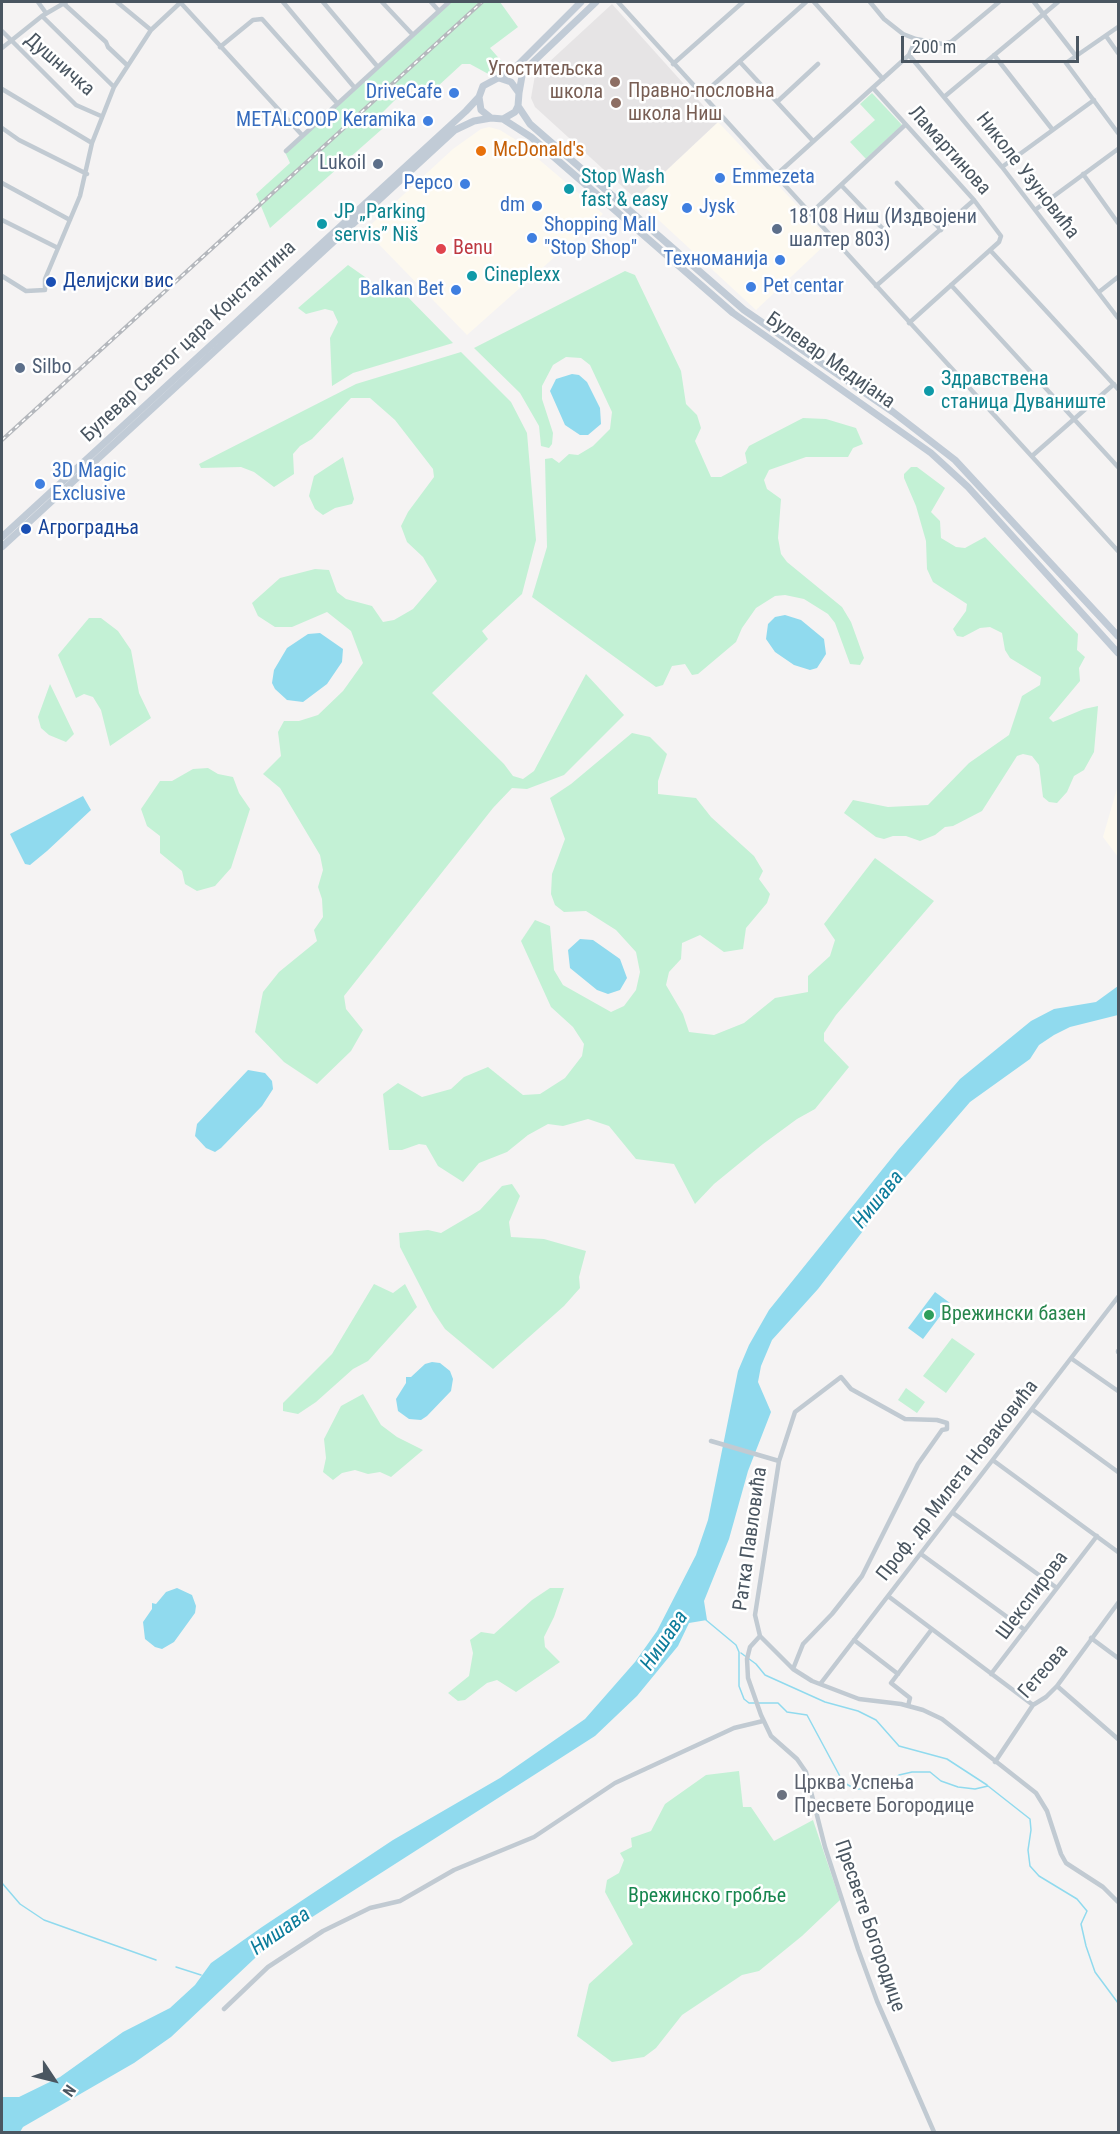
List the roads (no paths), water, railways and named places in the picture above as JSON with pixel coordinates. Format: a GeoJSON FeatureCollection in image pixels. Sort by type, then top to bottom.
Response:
{"type":"FeatureCollection","features":[{"type":"Feature","properties":{"kind":"main road","name":"Булевар Светог цара Константина"},"geometry":{"type":"LineString","coordinates":[[2,537],[478,97],[483,86],[513,70],[581,2]]}},
{"type":"Feature","properties":{"kind":"main road"},"geometry":{"type":"LineString","coordinates":[[478,97],[482,110],[491,118],[510,117],[519,106],[522,76],[530,65],[596,2]]}},
{"type":"Feature","properties":{"kind":"main road"},"geometry":{"type":"LineString","coordinates":[[499,78],[511,82],[519,93]]}},
{"type":"Feature","properties":{"kind":"main road","name":"Булевар Медијана"},"geometry":{"type":"LineString","coordinates":[[519,106],[530,124],[744,310],[894,412],[955,460],[1117,632]]}},
{"type":"Feature","properties":{"kind":"main road","name":"Булевар Светог цара Константина"},"geometry":{"type":"LineString","coordinates":[[2,547],[455,130],[476,121],[491,118]]}},
{"type":"Feature","properties":{"kind":"main road","name":"Булевар Медијана"},"geometry":{"type":"LineString","coordinates":[[503,119],[531,137],[733,313],[931,453],[968,487],[1119,653]]}},
{"type":"Feature","properties":{"kind":"street"},"geometry":{"type":"LineString","coordinates":[[38,2],[44,15],[114,87]]}},
{"type":"Feature","properties":{"kind":"street"},"geometry":{"type":"LineString","coordinates":[[2,48],[9,40],[65,2],[127,65]]}},
{"type":"Feature","properties":{"kind":"street"},"geometry":{"type":"LineString","coordinates":[[117,2],[150,30]]}},
{"type":"Feature","properties":{"kind":"street"},"geometry":{"type":"LineString","coordinates":[[2,276],[24,290],[45,290],[45,279],[87,174],[92,143],[114,87],[150,30],[180,2],[302,135]]}},
{"type":"Feature","properties":{"kind":"street"},"geometry":{"type":"LineString","coordinates":[[283,2],[354,87]]}},
{"type":"Feature","properties":{"kind":"street"},"geometry":{"type":"LineString","coordinates":[[323,2],[377,66]]}},
{"type":"Feature","properties":{"kind":"street"},"geometry":{"type":"LineString","coordinates":[[382,2],[413,35]]}},
{"type":"Feature","properties":{"kind":"street"},"geometry":{"type":"LineString","coordinates":[[431,2],[439,11]]}},
{"type":"Feature","properties":{"kind":"street"},"geometry":{"type":"LineString","coordinates":[[286,151],[449,2]]}},
{"type":"Feature","properties":{"kind":"street"},"geometry":{"type":"LineString","coordinates":[[618,2],[1119,551]]}},
{"type":"Feature","properties":{"kind":"street"},"geometry":{"type":"LineString","coordinates":[[673,64],[743,2]]}},
{"type":"Feature","properties":{"kind":"street"},"geometry":{"type":"LineString","coordinates":[[702,95],[806,2]]}},
{"type":"Feature","properties":{"kind":"street"},"geometry":{"type":"LineString","coordinates":[[814,2],[883,79]]}},
{"type":"Feature","properties":{"kind":"street"},"geometry":{"type":"LineString","coordinates":[[870,2],[892,27],[915,39],[943,44],[951,42],[999,2]]}},
{"type":"Feature","properties":{"kind":"street"},"geometry":{"type":"LineString","coordinates":[[1034,2],[1076,56]]}},
{"type":"Feature","properties":{"kind":"street"},"geometry":{"type":"LineString","coordinates":[[944,96],[1058,2]]}},
{"type":"Feature","properties":{"kind":"street"},"geometry":{"type":"LineString","coordinates":[[220,47],[253,20],[262,19],[337,104]]}},
{"type":"Feature","properties":{"kind":"street"},"geometry":{"type":"LineString","coordinates":[[1119,27],[1066,63],[1119,133]]}},
{"type":"Feature","properties":{"kind":"street","name":"Душничка"},"geometry":{"type":"LineString","coordinates":[[2,31],[76,105],[101,116]]}},
{"type":"Feature","properties":{"kind":"street"},"geometry":{"type":"LineString","coordinates":[[1106,36],[1119,52]]}},
{"type":"Feature","properties":{"kind":"street"},"geometry":{"type":"LineString","coordinates":[[775,176],[909,55],[915,39]]}},
{"type":"Feature","properties":{"kind":"street","name":"Николе Узуновића"},"geometry":{"type":"LineString","coordinates":[[909,55],[1002,167],[1119,318]]}},
{"type":"Feature","properties":{"kind":"street"},"geometry":{"type":"LineString","coordinates":[[994,55],[1052,129]]}},
{"type":"Feature","properties":{"kind":"street"},"geometry":{"type":"LineString","coordinates":[[740,62],[813,141]]}},
{"type":"Feature","properties":{"kind":"street"},"geometry":{"type":"LineString","coordinates":[[777,102],[818,64]]}},
{"type":"Feature","properties":{"kind":"street","name":"Ламартинова"},"geometry":{"type":"LineString","coordinates":[[873,88],[974,200],[1001,236],[999,242],[990,250]]}},
{"type":"Feature","properties":{"kind":"street"},"geometry":{"type":"LineString","coordinates":[[2,89],[92,143]]}},
{"type":"Feature","properties":{"kind":"street"},"geometry":{"type":"LineString","coordinates":[[1002,167],[1094,100]]}},
{"type":"Feature","properties":{"kind":"street"},"geometry":{"type":"LineString","coordinates":[[810,214],[905,125]]}},
{"type":"Feature","properties":{"kind":"street"},"geometry":{"type":"LineString","coordinates":[[2,128],[19,140],[87,174]]}},
{"type":"Feature","properties":{"kind":"street"},"geometry":{"type":"LineString","coordinates":[[1035,210],[1119,148]]}},
{"type":"Feature","properties":{"kind":"street"},"geometry":{"type":"LineString","coordinates":[[1083,174],[1119,223]]}},
{"type":"Feature","properties":{"kind":"street"},"geometry":{"type":"LineString","coordinates":[[2,183],[70,220]]}},
{"type":"Feature","properties":{"kind":"street"},"geometry":{"type":"LineString","coordinates":[[897,183],[940,230]]}},
{"type":"Feature","properties":{"kind":"street"},"geometry":{"type":"LineString","coordinates":[[841,185],[886,232]]}},
{"type":"Feature","properties":{"kind":"street"},"geometry":{"type":"LineString","coordinates":[[876,286],[974,200]]}},
{"type":"Feature","properties":{"kind":"street"},"geometry":{"type":"LineString","coordinates":[[2,219],[58,248]]}},
{"type":"Feature","properties":{"kind":"street"},"geometry":{"type":"LineString","coordinates":[[909,323],[990,250],[1119,389]]}},
{"type":"Feature","properties":{"kind":"street"},"geometry":{"type":"LineString","coordinates":[[1099,291],[1119,277]]}},
{"type":"Feature","properties":{"kind":"street"},"geometry":{"type":"LineString","coordinates":[[951,285],[1119,467]]}},
{"type":"Feature","properties":{"kind":"street"},"geometry":{"type":"LineString","coordinates":[[1032,456],[1114,384]]}},
{"type":"Feature","properties":{"kind":"street","name":"Проф. др Милета Новаковића"},"geometry":{"type":"LineString","coordinates":[[820,1683],[1119,1297]]}},
{"type":"Feature","properties":{"kind":"street"},"geometry":{"type":"LineString","coordinates":[[1072,1359],[1119,1391]]}},
{"type":"Feature","properties":{"kind":"street"},"geometry":{"type":"LineString","coordinates":[[779,1461],[795,1412],[842,1377],[851,1389],[905,1419],[947,1423],[947,1429],[938,1435],[918,1464],[862,1576],[832,1614],[803,1644],[793,1670]]}},
{"type":"Feature","properties":{"kind":"street"},"geometry":{"type":"LineString","coordinates":[[1033,1410],[1119,1472]]}},
{"type":"Feature","properties":{"kind":"street","name":"Ратка Павловића"},"geometry":{"type":"LineString","coordinates":[[711,1441],[779,1461],[754,1615],[760,1636],[793,1670],[812,1682],[859,1699],[908,1706],[942,1719],[1036,1793],[1047,1811],[1066,1863],[1103,1887],[1118,1902]]}},
{"type":"Feature","properties":{"kind":"street"},"geometry":{"type":"LineString","coordinates":[[994,1461],[1119,1552]]}},
{"type":"Feature","properties":{"kind":"street"},"geometry":{"type":"LineString","coordinates":[[953,1513],[1058,1588]]}},
{"type":"Feature","properties":{"kind":"street","name":"Шекспирова"},"geometry":{"type":"LineString","coordinates":[[992,1674],[1097,1536]]}},
{"type":"Feature","properties":{"kind":"street"},"geometry":{"type":"LineString","coordinates":[[921,1554],[1025,1630]]}},
{"type":"Feature","properties":{"kind":"street"},"geometry":{"type":"LineString","coordinates":[[888,1596],[1034,1704]]}},
{"type":"Feature","properties":{"kind":"street","name":"Гетеова"},"geometry":{"type":"LineString","coordinates":[[995,1762],[1034,1704],[1046,1697],[1057,1686],[1119,1603]]}},
{"type":"Feature","properties":{"kind":"street"},"geometry":{"type":"LineString","coordinates":[[908,1706],[910,1698],[891,1683],[932,1629]]}},
{"type":"Feature","properties":{"kind":"street","name":"Пресвете Богородице"},"geometry":{"type":"LineString","coordinates":[[760,1636],[750,1647],[747,1658],[748,1678],[763,1721],[771,1736],[797,1759],[806,1772],[825,1847],[858,1949],[877,2001],[934,2133]]}},
{"type":"Feature","properties":{"kind":"street"},"geometry":{"type":"LineString","coordinates":[[1091,1638],[1119,1658]]}},
{"type":"Feature","properties":{"kind":"street"},"geometry":{"type":"LineString","coordinates":[[854,1641],[898,1674]]}},
{"type":"Feature","properties":{"kind":"street"},"geometry":{"type":"LineString","coordinates":[[1057,1686],[1119,1739]]}},
{"type":"Feature","properties":{"kind":"street"},"geometry":{"type":"LineString","coordinates":[[224,2009],[268,1967],[322,1931],[370,1908],[400,1901],[454,1870],[534,1837],[615,1783],[734,1728],[763,1721]]}},
{"type":"Feature","properties":{"kind":"water"},"geometry":{"type":"Polygon","coordinates":[[[572,374],[579,375],[587,382],[600,408],[601,424],[588,435],[580,435],[565,425],[550,391],[556,379],[572,374]]]}},
{"type":"Feature","properties":{"kind":"water"},"geometry":{"type":"Polygon","coordinates":[[[785,615],[801,620],[824,639],[826,654],[817,668],[810,670],[794,665],[775,652],[766,639],[768,624],[775,617],[785,615]]]}},
{"type":"Feature","properties":{"kind":"water"},"geometry":{"type":"Polygon","coordinates":[[[320,633],[343,649],[342,662],[327,684],[303,702],[287,700],[272,683],[274,670],[287,648],[308,634],[320,633]]]}},
{"type":"Feature","properties":{"kind":"water"},"geometry":{"type":"Polygon","coordinates":[[[83,796],[91,810],[30,865],[25,864],[10,834],[83,796]]]}},
{"type":"Feature","properties":{"kind":"water"},"geometry":{"type":"Polygon","coordinates":[[[580,939],[593,940],[620,959],[627,978],[620,990],[608,994],[597,990],[570,968],[568,950],[580,939]]]}},
{"type":"Feature","properties":{"kind":"water","name":"Нишава"},"geometry":{"type":"Polygon","coordinates":[[[1118,986],[1118,1015],[1070,1027],[1054,1035],[1039,1045],[1030,1059],[970,1102],[897,1187],[818,1289],[772,1340],[761,1366],[758,1382],[771,1412],[748,1471],[729,1539],[704,1601],[707,1620],[689,1623],[678,1646],[637,1696],[595,1736],[270,1944],[171,2037],[134,2063],[23,2127],[20,2132],[2,2132],[2,2097],[19,2097],[60,2077],[123,2032],[170,2008],[195,1985],[211,1963],[262,1927],[393,1840],[500,1778],[585,1719],[635,1662],[657,1631],[696,1555],[708,1520],[738,1371],[749,1345],[769,1310],[898,1150],[960,1079],[1031,1021],[1054,1009],[1096,1002],[1118,986]]]}},
{"type":"Feature","properties":{"kind":"water"},"geometry":{"type":"Polygon","coordinates":[[[248,1070],[265,1073],[272,1081],[273,1089],[262,1106],[221,1148],[215,1152],[206,1148],[195,1136],[197,1124],[248,1070]]]}},
{"type":"Feature","properties":{"kind":"water","name":"Врежински базен"},"geometry":{"type":"Polygon","coordinates":[[[935,1292],[950,1303],[923,1339],[908,1328],[935,1292]]]}},
{"type":"Feature","properties":{"kind":"water"},"geometry":{"type":"Polygon","coordinates":[[[440,1363],[450,1371],[453,1379],[451,1391],[421,1420],[409,1419],[398,1411],[396,1399],[406,1383],[406,1377],[411,1377],[425,1364],[440,1363]]]}},
{"type":"Feature","properties":{"kind":"water"},"geometry":{"type":"Polygon","coordinates":[[[177,1588],[192,1595],[196,1606],[195,1613],[174,1642],[162,1649],[155,1647],[145,1639],[143,1622],[152,1609],[152,1603],[156,1604],[166,1592],[177,1588]]]}},
{"type":"Feature","properties":{"kind":"waterway"},"geometry":{"type":"LineString","coordinates":[[706,1620],[736,1645],[739,1652],[739,1686],[744,1699],[749,1703],[778,1703],[787,1712],[807,1715],[843,1782],[855,1789],[870,1789],[883,1787],[899,1775],[930,1772],[941,1781],[958,1787],[975,1789],[988,1786],[1030,1819],[1028,1850],[1030,1866],[1039,1876],[1077,1899],[1087,1911],[1081,1924],[1086,1946],[1095,1972],[1118,2003]]}},
{"type":"Feature","properties":{"kind":"waterway"},"geometry":{"type":"LineString","coordinates":[[741,1653],[756,1664],[765,1675],[825,1702],[858,1711],[876,1720],[899,1746],[947,1759],[987,1785]]}},
{"type":"Feature","properties":{"kind":"waterway"},"geometry":{"type":"LineString","coordinates":[[2,1883],[20,1904],[44,1920],[156,1960]]}},
{"type":"Feature","properties":{"kind":"waterway"},"geometry":{"type":"LineString","coordinates":[[176,1967],[201,1975]]}},
{"type":"Feature","properties":{"kind":"railway"},"geometry":{"type":"LineString","coordinates":[[2,440],[482,2]]}},
{"type":"Feature","properties":{"kind":"place","name":"Угоститељска школа"},"geometry":{"type":"Point","coordinates":[615,82]}},
{"type":"Feature","properties":{"kind":"place","name":"DriveCafe"},"geometry":{"type":"Point","coordinates":[454,93]}},
{"type":"Feature","properties":{"kind":"place","name":"Правно-пословна школа Ниш"},"geometry":{"type":"Point","coordinates":[616,103]}},
{"type":"Feature","properties":{"kind":"place","name":"METALCOOP Keramika"},"geometry":{"type":"Point","coordinates":[428,121]}},
{"type":"Feature","properties":{"kind":"place","name":"McDonald's"},"geometry":{"type":"Point","coordinates":[481,151]}},
{"type":"Feature","properties":{"kind":"place","name":"Lukoil"},"geometry":{"type":"Point","coordinates":[378,164]}},
{"type":"Feature","properties":{"kind":"place","name":"Emmezeta"},"geometry":{"type":"Point","coordinates":[720,178]}},
{"type":"Feature","properties":{"kind":"place","name":"Pepco"},"geometry":{"type":"Point","coordinates":[465,184]}},
{"type":"Feature","properties":{"kind":"place","name":"Stop Wash fast & easy"},"geometry":{"type":"Point","coordinates":[569,189]}},
{"type":"Feature","properties":{"kind":"place","name":"dm"},"geometry":{"type":"Point","coordinates":[537,206]}},
{"type":"Feature","properties":{"kind":"place","name":"Jysk"},"geometry":{"type":"Point","coordinates":[687,208]}},
{"type":"Feature","properties":{"kind":"place","name":"JP „Parking servis” Niš"},"geometry":{"type":"Point","coordinates":[322,224]}},
{"type":"Feature","properties":{"kind":"place","name":"18108 Ниш (Издвојени шалтер 803)"},"geometry":{"type":"Point","coordinates":[777,229]}},
{"type":"Feature","properties":{"kind":"place","name":"Shopping Mall \"Stop Shop\""},"geometry":{"type":"Point","coordinates":[532,238]}},
{"type":"Feature","properties":{"kind":"place","name":"Benu"},"geometry":{"type":"Point","coordinates":[441,249]}},
{"type":"Feature","properties":{"kind":"place","name":"Техноманија"},"geometry":{"type":"Point","coordinates":[780,260]}},
{"type":"Feature","properties":{"kind":"place","name":"Cineplexx"},"geometry":{"type":"Point","coordinates":[472,276]}},
{"type":"Feature","properties":{"kind":"place","name":"Делијски вис"},"geometry":{"type":"Point","coordinates":[51,282]}},
{"type":"Feature","properties":{"kind":"place","name":"Pet centar"},"geometry":{"type":"Point","coordinates":[751,287]}},
{"type":"Feature","properties":{"kind":"place","name":"Balkan Bet"},"geometry":{"type":"Point","coordinates":[456,290]}},
{"type":"Feature","properties":{"kind":"place","name":"Silbo"},"geometry":{"type":"Point","coordinates":[20,368]}},
{"type":"Feature","properties":{"kind":"place","name":"Здравствена станица Дуваниште"},"geometry":{"type":"Point","coordinates":[929,391]}},
{"type":"Feature","properties":{"kind":"place","name":"3D Magic Exclusive"},"geometry":{"type":"Point","coordinates":[40,484]}},
{"type":"Feature","properties":{"kind":"place","name":"Агроградња"},"geometry":{"type":"Point","coordinates":[26,529]}},
{"type":"Feature","properties":{"kind":"place","name":"Врежински базен"},"geometry":{"type":"Point","coordinates":[929,1315]}},
{"type":"Feature","properties":{"kind":"place","name":"Црква Успења Пресвете Богородице"},"geometry":{"type":"Point","coordinates":[782,1795]}},
{"type":"Feature","properties":{"kind":"park label","name":"Врежинско гробље"},"geometry":{"type":"Point","coordinates":[707,1897]}}]}
